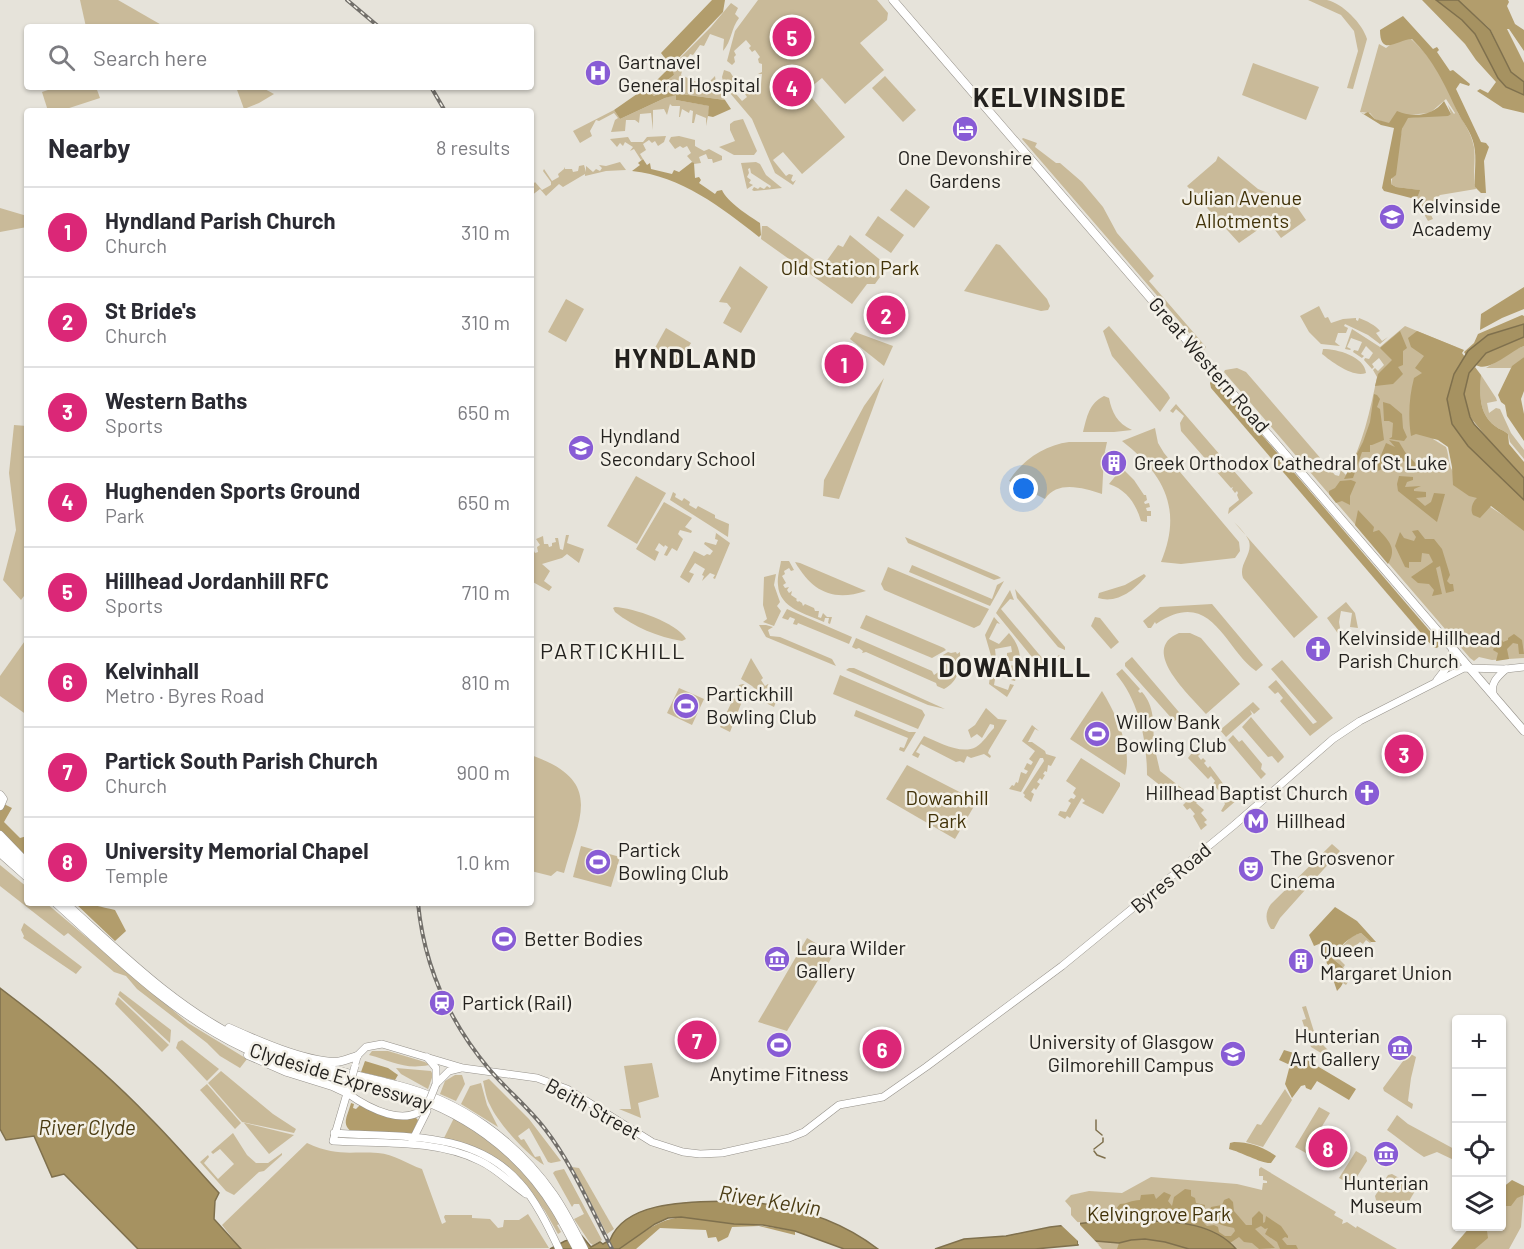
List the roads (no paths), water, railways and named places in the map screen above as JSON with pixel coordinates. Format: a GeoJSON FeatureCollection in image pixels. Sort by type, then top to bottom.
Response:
{"type":"FeatureCollection","features":[{"type":"Feature","properties":{"kind":"main road","name":"Great Western Road"},"geometry":{"type":"LineString","coordinates":[[893,0],[1524,731]]}},
{"type":"Feature","properties":{"kind":"main road"},"geometry":{"type":"LineString","coordinates":[[1437,680],[1451,662],[1453,650]]}},
{"type":"Feature","properties":{"kind":"main road"},"geometry":{"type":"LineString","coordinates":[[1468,667],[1524,668]]}},
{"type":"Feature","properties":{"kind":"main road","name":"Byres Road"},"geometry":{"type":"LineString","coordinates":[[804,1132],[839,1105],[863,1099],[879,1099],[1062,966],[1159,888],[1333,739],[1371,714],[1437,680],[1468,667]]}},
{"type":"Feature","properties":{"kind":"main road"},"geometry":{"type":"LineString","coordinates":[[1494,697],[1492,689],[1496,679],[1506,669]]}},
{"type":"Feature","properties":{"kind":"main road"},"geometry":{"type":"LineString","coordinates":[[0,795],[3,799],[0,806]]}},
{"type":"Feature","properties":{"kind":"main road"},"geometry":{"type":"LineString","coordinates":[[0,835],[24,860]]}},
{"type":"Feature","properties":{"kind":"main road"},"geometry":{"type":"LineString","coordinates":[[0,845],[24,866]]}},
{"type":"Feature","properties":{"kind":"main road"},"geometry":{"type":"LineString","coordinates":[[0,854],[24,875]]}},
{"type":"Feature","properties":{"kind":"main road"},"geometry":{"type":"LineString","coordinates":[[0,860],[24,880]]}},
{"type":"Feature","properties":{"kind":"main road","name":"Clydeside Expressway"},"geometry":{"type":"LineString","coordinates":[[59,906],[164,999],[209,1029],[260,1055],[307,1071],[408,1095],[462,1118],[498,1143],[527,1171],[584,1249]]}},
{"type":"Feature","properties":{"kind":"main road","name":"Clydeside Expressway"},"geometry":{"type":"LineString","coordinates":[[68,906],[161,988],[210,1023],[272,1053],[418,1091],[469,1115],[496,1133],[523,1157],[544,1182],[566,1222],[577,1249]]}},
{"type":"Feature","properties":{"kind":"main road"},"geometry":{"type":"LineString","coordinates":[[72,906],[84,920]]}},
{"type":"Feature","properties":{"kind":"main road"},"geometry":{"type":"LineString","coordinates":[[164,999],[189,1022],[241,1052],[287,1072],[348,1090],[372,1108],[402,1116],[417,1115],[427,1107]]}},
{"type":"Feature","properties":{"kind":"main road"},"geometry":{"type":"LineString","coordinates":[[182,1004],[248,1036],[297,1054],[336,1062],[357,1056],[334,1137]]}},
{"type":"Feature","properties":{"kind":"main road","name":"Beith Street"},"geometry":{"type":"LineString","coordinates":[[357,1056],[366,1047],[382,1044],[463,1068],[526,1075],[556,1084],[652,1142],[683,1152],[722,1153],[784,1139],[804,1132]]}},
{"type":"Feature","properties":{"kind":"main road"},"geometry":{"type":"LineString","coordinates":[[410,1145],[436,1084],[436,1068],[425,1055]]}},
{"type":"Feature","properties":{"kind":"main road"},"geometry":{"type":"LineString","coordinates":[[436,1084],[449,1071],[463,1068]]}},
{"type":"Feature","properties":{"kind":"main road"},"geometry":{"type":"LineString","coordinates":[[427,1107],[422,1129],[428,1138]]}},
{"type":"Feature","properties":{"kind":"main road"},"geometry":{"type":"LineString","coordinates":[[334,1137],[428,1138],[468,1148],[497,1168],[527,1194],[560,1249]]}},
{"type":"Feature","properties":{"kind":"main road"},"geometry":{"type":"LineString","coordinates":[[334,1137],[433,1147],[454,1151],[497,1168]]}},
{"type":"Feature","properties":{"kind":"water"},"geometry":{"type":"Polygon","coordinates":[[[1436,0],[1458,0],[1490,30],[1511,72],[1524,82],[1524,95],[1506,87],[1498,78],[1475,34],[1462,20],[1436,0]]]}},
{"type":"Feature","properties":{"kind":"water"},"geometry":{"type":"Polygon","coordinates":[[[1524,324],[1524,337],[1486,353],[1469,373],[1464,394],[1474,424],[1524,478],[1524,500],[1468,446],[1452,424],[1447,399],[1454,374],[1468,351],[1488,335],[1524,324]]]}},
{"type":"Feature","properties":{"kind":"water","name":"River Clyde"},"geometry":{"type":"Polygon","coordinates":[[[0,988],[96,1066],[133,1100],[176,1146],[219,1193],[215,1201],[214,1219],[241,1249],[138,1249],[64,1174],[52,1177],[34,1136],[6,1140],[0,1129],[0,988]]]}},
{"type":"Feature","properties":{"kind":"water","name":"River Kelvin"},"geometry":{"type":"Polygon","coordinates":[[[732,1201],[771,1205],[809,1214],[845,1228],[878,1249],[844,1249],[795,1231],[763,1225],[734,1224],[681,1217],[668,1218],[655,1224],[619,1249],[550,1249],[582,1236],[591,1247],[600,1242],[603,1244],[610,1240],[618,1227],[631,1217],[646,1210],[681,1203],[732,1201]]]}},
{"type":"Feature","properties":{"kind":"water"},"geometry":{"type":"Polygon","coordinates":[[[1093,1222],[1183,1223],[1206,1229],[1217,1234],[1236,1249],[1189,1249],[1145,1239],[1119,1243],[1078,1241],[1078,1245],[1035,1249],[935,1249],[964,1239],[1006,1236],[1050,1227],[1093,1222]]]}},
{"type":"Feature","properties":{"kind":"waterway"},"geometry":{"type":"LineString","coordinates":[[1096,1120],[1096,1130],[1102,1135]]}},
{"type":"Feature","properties":{"kind":"waterway"},"geometry":{"type":"LineString","coordinates":[[1094,1149],[1103,1142],[1103,1138]]}},
{"type":"Feature","properties":{"kind":"waterway"},"geometry":{"type":"LineString","coordinates":[[1094,1151],[1105,1158]]}},
{"type":"Feature","properties":{"kind":"railway"},"geometry":{"type":"LineString","coordinates":[[347,0],[375,24]]}},
{"type":"Feature","properties":{"kind":"railway"},"geometry":{"type":"LineString","coordinates":[[433,90],[443,108]]}},
{"type":"Feature","properties":{"kind":"railway"},"geometry":{"type":"LineString","coordinates":[[418,906],[432,970],[450,1012],[489,1069],[532,1113],[555,1143],[573,1172],[612,1249]]}},
{"type":"Feature","properties":{"kind":"place","name":"Hillhead Jordanhill RFC"},"geometry":{"type":"Point","coordinates":[792,37]}},
{"type":"Feature","properties":{"kind":"place","name":"Gartnavel General Hospital"},"geometry":{"type":"Point","coordinates":[598,73]}},
{"type":"Feature","properties":{"kind":"place","name":"Hughenden Sports Ground"},"geometry":{"type":"Point","coordinates":[792,87]}},
{"type":"Feature","properties":{"kind":"place","name":"One Devonshire Gardens"},"geometry":{"type":"Point","coordinates":[965,129]}},
{"type":"Feature","properties":{"kind":"place","name":"Kelvinside Academy"},"geometry":{"type":"Point","coordinates":[1392,217]}},
{"type":"Feature","properties":{"kind":"place","name":"St Bride's"},"geometry":{"type":"Point","coordinates":[886,315]}},
{"type":"Feature","properties":{"kind":"place","name":"Hyndland Parish Church"},"geometry":{"type":"Point","coordinates":[844,364]}},
{"type":"Feature","properties":{"kind":"place","name":"Hyndland Secondary School"},"geometry":{"type":"Point","coordinates":[581,448]}},
{"type":"Feature","properties":{"kind":"place","name":"Greek Orthodox Cathedral of St Luke"},"geometry":{"type":"Point","coordinates":[1114,463]}},
{"type":"Feature","properties":{"kind":"place","name":"Kelvinside Hillhead Parish Church"},"geometry":{"type":"Point","coordinates":[1318,649]}},
{"type":"Feature","properties":{"kind":"place","name":"Partickhill Bowling Club"},"geometry":{"type":"Point","coordinates":[686,706]}},
{"type":"Feature","properties":{"kind":"place","name":"Willow Bank Bowling Club"},"geometry":{"type":"Point","coordinates":[1097,734]}},
{"type":"Feature","properties":{"kind":"place","name":"Western Baths"},"geometry":{"type":"Point","coordinates":[1404,754]}},
{"type":"Feature","properties":{"kind":"place","name":"Hillhead Baptist Church"},"geometry":{"type":"Point","coordinates":[1367,793]}},
{"type":"Feature","properties":{"kind":"place","name":"Hillhead"},"geometry":{"type":"Point","coordinates":[1256,821]}},
{"type":"Feature","properties":{"kind":"place","name":"Partick Bowling Club"},"geometry":{"type":"Point","coordinates":[598,862]}},
{"type":"Feature","properties":{"kind":"place","name":"The Grosvenor Cinema"},"geometry":{"type":"Point","coordinates":[1251,869]}},
{"type":"Feature","properties":{"kind":"place","name":"Better Bodies"},"geometry":{"type":"Point","coordinates":[504,939]}},
{"type":"Feature","properties":{"kind":"place","name":"Laura Wilder Gallery"},"geometry":{"type":"Point","coordinates":[777,959]}},
{"type":"Feature","properties":{"kind":"place","name":"Queen Margaret Union"},"geometry":{"type":"Point","coordinates":[1301,961]}},
{"type":"Feature","properties":{"kind":"place","name":"Partick (Rail)"},"geometry":{"type":"Point","coordinates":[442,1003]}},
{"type":"Feature","properties":{"kind":"place","name":"Partick South Parish Church"},"geometry":{"type":"Point","coordinates":[697,1040]}},
{"type":"Feature","properties":{"kind":"place","name":"Anytime Fitness"},"geometry":{"type":"Point","coordinates":[779,1045]}},
{"type":"Feature","properties":{"kind":"place","name":"Hunterian Art Gallery"},"geometry":{"type":"Point","coordinates":[1400,1048]}},
{"type":"Feature","properties":{"kind":"place","name":"Kelvinhall"},"geometry":{"type":"Point","coordinates":[882,1049]}},
{"type":"Feature","properties":{"kind":"place","name":"University of Glasgow Gilmorehill Campus"},"geometry":{"type":"Point","coordinates":[1233,1054]}},
{"type":"Feature","properties":{"kind":"place","name":"University Memorial Chapel"},"geometry":{"type":"Point","coordinates":[1328,1148]}},
{"type":"Feature","properties":{"kind":"place","name":"Hunterian Museum"},"geometry":{"type":"Point","coordinates":[1386,1154]}},
{"type":"Feature","properties":{"kind":"district","name":"KELVINSIDE"},"geometry":{"type":"Point","coordinates":[1050,98]}},
{"type":"Feature","properties":{"kind":"district","name":"HYNDLAND"},"geometry":{"type":"Point","coordinates":[686,359]}},
{"type":"Feature","properties":{"kind":"district","name":"PARTICKHILL"},"geometry":{"type":"Point","coordinates":[613,651]}},
{"type":"Feature","properties":{"kind":"district","name":"DOWANHILL"},"geometry":{"type":"Point","coordinates":[1015,668]}},
{"type":"Feature","properties":{"kind":"park label","name":"Julian Avenue Allotments"},"geometry":{"type":"Point","coordinates":[1242,210]}},
{"type":"Feature","properties":{"kind":"park label","name":"Old Station Park"},"geometry":{"type":"Point","coordinates":[850,268]}},
{"type":"Feature","properties":{"kind":"park label","name":"Dowanhill Park"},"geometry":{"type":"Point","coordinates":[947,810]}},
{"type":"Feature","properties":{"kind":"park label","name":"Kelvingrove Park"},"geometry":{"type":"Point","coordinates":[1159,1214]}}]}
